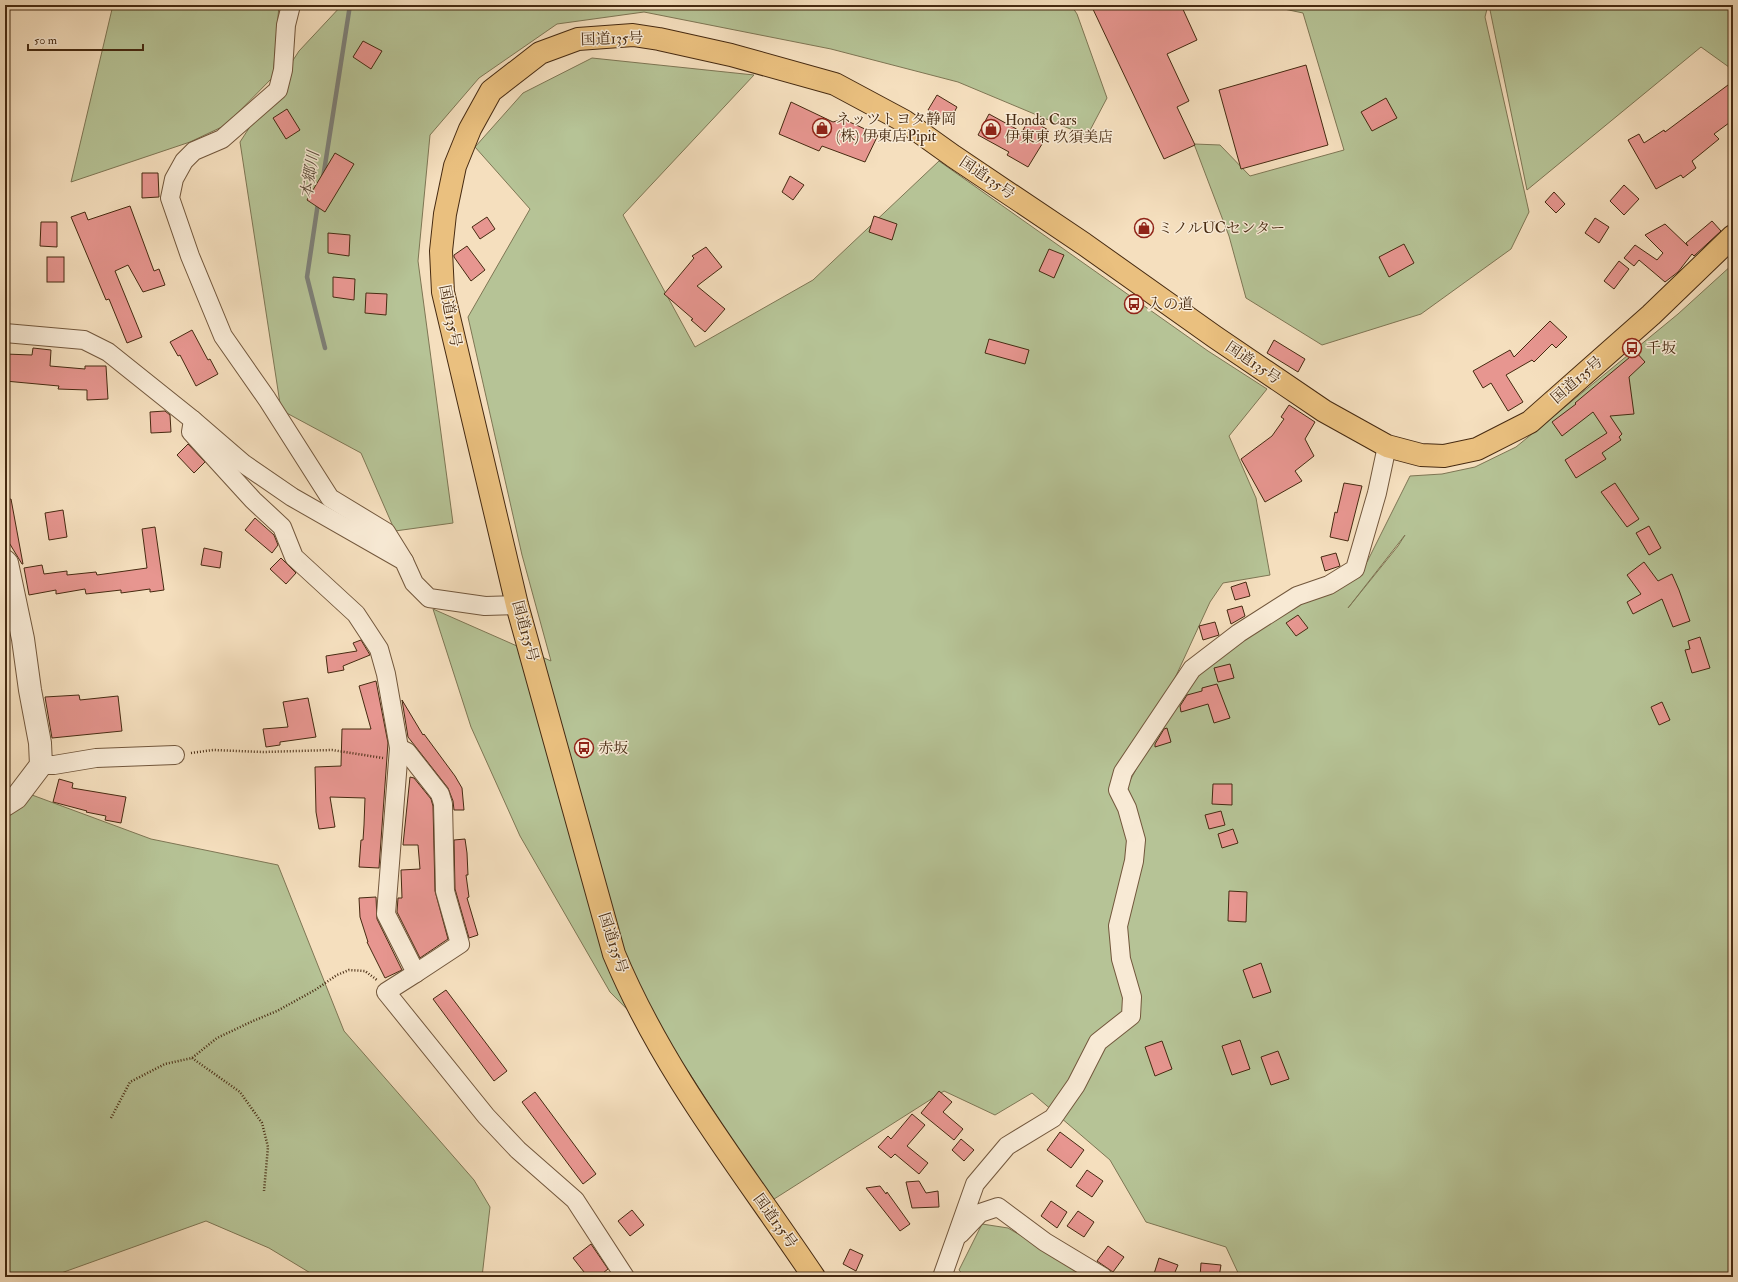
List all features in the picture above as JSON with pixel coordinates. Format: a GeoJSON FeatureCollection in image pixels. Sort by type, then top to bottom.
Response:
{"type":"FeatureCollection","features":[{"type":"Feature","properties":{"kind":"highway","name":"国道135号"},"geometry":{"type":"LineString","coordinates":[[814,1277],[696,1107],[656,1041],[630,993],[614,954],[517,605],[443,292],[441,251],[445,214],[455,166],[470,129],[492,90],[540,53],[578,39],[633,36],[659,39],[730,55],[834,84],[904,121],[1324,411],[1387,446],[1421,455],[1444,456],[1477,449],[1530,422],[1651,315],[1733,236]]}},
{"type":"Feature","properties":{"kind":"street"},"geometry":{"type":"LineString","coordinates":[[291,5],[286,25],[283,70],[278,90],[222,139],[194,151],[184,161],[174,179],[170,198],[190,256],[223,336],[267,399],[330,498],[386,532],[404,561],[414,583],[429,598],[485,606],[517,605]]}},
{"type":"Feature","properties":{"kind":"street"},"geometry":{"type":"LineString","coordinates":[[5,333],[84,340],[108,352],[193,420],[244,464],[292,497],[404,561]]}},
{"type":"Feature","properties":{"kind":"street"},"geometry":{"type":"LineString","coordinates":[[193,420],[191,432],[253,500],[282,527],[294,557],[356,614],[379,649],[386,674],[398,754],[386,914],[416,973]]}},
{"type":"Feature","properties":{"kind":"street"},"geometry":{"type":"LineString","coordinates":[[942,1277],[975,1184],[1007,1146],[1053,1118],[1076,1085],[1098,1042],[1131,1016],[1132,997],[1121,958],[1118,926],[1134,862],[1136,840],[1127,808],[1118,790],[1123,772],[1192,669],[1238,632],[1297,596],[1329,585],[1355,569],[1377,493],[1387,446]]}},
{"type":"Feature","properties":{"kind":"street"},"geometry":{"type":"LineString","coordinates":[[5,561],[7,563],[23,639],[30,690],[40,743],[41,765],[16,798],[5,805]]}},
{"type":"Feature","properties":{"kind":"street"},"geometry":{"type":"LineString","coordinates":[[398,754],[407,752],[440,794],[442,804],[445,891],[460,944],[386,992],[486,1116],[518,1150],[575,1200],[625,1277]]}},
{"type":"Feature","properties":{"kind":"street"},"geometry":{"type":"LineString","coordinates":[[41,765],[96,758],[175,755]]}},
{"type":"Feature","properties":{"kind":"street"},"geometry":{"type":"LineString","coordinates":[[955,1239],[980,1213],[998,1207],[1046,1242],[1103,1277]]}},
{"type":"Feature","properties":{"kind":"path"},"geometry":{"type":"LineString","coordinates":[[175,755],[213,750],[263,752],[332,750],[398,754]]}},
{"type":"Feature","properties":{"kind":"path"},"geometry":{"type":"LineString","coordinates":[[111,1118],[130,1082],[165,1064],[192,1058],[217,1038],[278,1011],[315,990],[337,975],[349,970],[365,971],[374,977],[386,992]]}},
{"type":"Feature","properties":{"kind":"path"},"geometry":{"type":"LineString","coordinates":[[192,1058],[240,1092],[262,1123],[268,1146],[264,1191]]}},
{"type":"Feature","properties":{"kind":"green space"},"geometry":{"type":"Polygon","coordinates":[[[113,5],[279,5],[273,77],[226,125],[190,142],[71,182],[113,5]]]}},
{"type":"Feature","properties":{"kind":"green space"},"geometry":{"type":"Polygon","coordinates":[[[342,5],[1071,5],[1077,14],[1107,98],[1087,136],[958,82],[831,49],[644,12],[557,24],[479,78],[430,135],[418,261],[453,523],[395,531],[361,453],[281,410],[240,142],[299,51],[342,5]]]}},
{"type":"Feature","properties":{"kind":"green space"},"geometry":{"type":"Polygon","coordinates":[[[1265,5],[1488,5],[1485,17],[1529,212],[1511,249],[1421,314],[1322,345],[1246,298],[1229,236],[1194,144],[1220,145],[1250,176],[1344,150],[1303,13],[1265,5]]]}},
{"type":"Feature","properties":{"kind":"green space"},"geometry":{"type":"Polygon","coordinates":[[[1489,5],[1733,5],[1733,70],[1701,47],[1527,190],[1489,5]]]}},
{"type":"Feature","properties":{"kind":"green space"},"geometry":{"type":"Polygon","coordinates":[[[592,58],[754,75],[623,215],[695,347],[813,280],[939,161],[1208,351],[1267,389],[1229,436],[1256,498],[1270,575],[1223,583],[1210,602],[1175,678],[1143,742],[1126,788],[1153,738],[1192,680],[1312,586],[1367,562],[1410,476],[1442,474],[1475,467],[1516,447],[1678,314],[1733,264],[1733,1277],[1240,1277],[1226,1247],[1146,1222],[1110,1160],[1032,1093],[995,1115],[944,1091],[771,1201],[688,1071],[610,992],[520,836],[471,727],[433,609],[551,661],[522,555],[468,317],[530,209],[475,147],[523,93],[592,58]],[[1405,535],[1348,608],[1398,546],[1405,535]]]}},
{"type":"Feature","properties":{"kind":"green space"},"geometry":{"type":"Polygon","coordinates":[[[5,785],[151,839],[278,865],[344,1031],[474,1180],[490,1207],[482,1277],[317,1277],[269,1248],[206,1221],[50,1277],[5,1277],[5,785]]]}},
{"type":"Feature","properties":{"kind":"green space"},"geometry":{"type":"Polygon","coordinates":[[[982,1224],[1008,1228],[1091,1277],[965,1277],[959,1270],[982,1224]]]}},
{"type":"Feature","properties":{"kind":"building"},"geometry":{"type":"Polygon","coordinates":[[[1091,5],[1181,5],[1197,40],[1167,54],[1189,101],[1177,107],[1195,145],[1164,159],[1091,5]]]}},
{"type":"Feature","properties":{"kind":"building"},"geometry":{"type":"Polygon","coordinates":[[[363,41],[382,51],[371,69],[353,57],[363,41]]]}},
{"type":"Feature","properties":{"kind":"building"},"geometry":{"type":"Polygon","coordinates":[[[1306,65],[1328,145],[1241,169],[1219,90],[1306,65]]]}},
{"type":"Feature","properties":{"kind":"building"},"geometry":{"type":"Polygon","coordinates":[[[1728,85],[1733,91],[1733,120],[1714,134],[1719,139],[1692,161],[1696,168],[1683,178],[1681,175],[1656,189],[1628,140],[1639,134],[1644,143],[1664,130],[1665,132],[1728,85]]]}},
{"type":"Feature","properties":{"kind":"building"},"geometry":{"type":"Polygon","coordinates":[[[937,95],[957,107],[949,122],[928,110],[937,95]]]}},
{"type":"Feature","properties":{"kind":"building"},"geometry":{"type":"Polygon","coordinates":[[[1386,98],[1397,118],[1372,131],[1361,112],[1386,98]]]}},
{"type":"Feature","properties":{"kind":"building","name":"ネッツトヨタ静岡 (株) 伊東店Pipit"},"geometry":{"type":"Polygon","coordinates":[[[791,102],[833,122],[843,119],[878,135],[865,162],[822,146],[819,151],[779,134],[791,102]]]}},
{"type":"Feature","properties":{"kind":"building"},"geometry":{"type":"Polygon","coordinates":[[[287,109],[300,130],[286,139],[273,118],[287,109]]]}},
{"type":"Feature","properties":{"kind":"building"},"geometry":{"type":"Polygon","coordinates":[[[989,114],[1022,132],[1029,119],[1050,131],[1028,167],[1007,155],[1009,152],[978,135],[989,114]]]}},
{"type":"Feature","properties":{"kind":"building"},"geometry":{"type":"Polygon","coordinates":[[[335,153],[354,164],[325,212],[307,200],[335,153]]]}},
{"type":"Feature","properties":{"kind":"building"},"geometry":{"type":"Polygon","coordinates":[[[142,173],[158,173],[159,197],[142,198],[142,173]]]}},
{"type":"Feature","properties":{"kind":"building"},"geometry":{"type":"Polygon","coordinates":[[[790,176],[804,185],[793,200],[782,192],[790,176]]]}},
{"type":"Feature","properties":{"kind":"building"},"geometry":{"type":"Polygon","coordinates":[[[1624,185],[1639,199],[1624,215],[1610,201],[1624,185]]]}},
{"type":"Feature","properties":{"kind":"building"},"geometry":{"type":"Polygon","coordinates":[[[1554,192],[1565,204],[1556,213],[1545,202],[1554,192]]]}},
{"type":"Feature","properties":{"kind":"building"},"geometry":{"type":"Polygon","coordinates":[[[130,206],[154,271],[159,269],[165,285],[143,292],[128,265],[115,271],[142,337],[127,343],[109,299],[106,300],[71,217],[85,212],[88,220],[130,206]]]}},
{"type":"Feature","properties":{"kind":"building"},"geometry":{"type":"Polygon","coordinates":[[[874,216],[897,224],[892,240],[869,232],[874,216]]]}},
{"type":"Feature","properties":{"kind":"building"},"geometry":{"type":"Polygon","coordinates":[[[487,217],[495,229],[480,239],[472,227],[487,217]]]}},
{"type":"Feature","properties":{"kind":"building"},"geometry":{"type":"Polygon","coordinates":[[[1595,218],[1609,227],[1599,243],[1585,233],[1595,218]]]}},
{"type":"Feature","properties":{"kind":"building"},"geometry":{"type":"Polygon","coordinates":[[[1712,221],[1721,231],[1694,256],[1692,254],[1678,272],[1665,282],[1639,260],[1634,266],[1624,258],[1635,245],[1657,260],[1663,253],[1645,235],[1665,224],[1688,246],[1686,243],[1712,221]]]}},
{"type":"Feature","properties":{"kind":"building"},"geometry":{"type":"Polygon","coordinates":[[[41,222],[57,222],[57,247],[40,246],[41,222]]]}},
{"type":"Feature","properties":{"kind":"building"},"geometry":{"type":"Polygon","coordinates":[[[328,233],[350,235],[349,256],[328,253],[328,233]]]}},
{"type":"Feature","properties":{"kind":"building"},"geometry":{"type":"Polygon","coordinates":[[[1404,244],[1414,263],[1389,277],[1379,257],[1404,244]]]}},
{"type":"Feature","properties":{"kind":"building"},"geometry":{"type":"Polygon","coordinates":[[[467,246],[485,270],[471,281],[454,257],[454,255],[467,246]]]}},
{"type":"Feature","properties":{"kind":"building"},"geometry":{"type":"Polygon","coordinates":[[[706,247],[722,267],[697,286],[725,309],[705,332],[691,320],[693,319],[664,294],[694,258],[692,256],[706,247]]]}},
{"type":"Feature","properties":{"kind":"building"},"geometry":{"type":"Polygon","coordinates":[[[1049,249],[1064,255],[1054,278],[1039,271],[1049,249]]]}},
{"type":"Feature","properties":{"kind":"building"},"geometry":{"type":"Polygon","coordinates":[[[47,257],[64,257],[64,282],[47,282],[47,257]]]}},
{"type":"Feature","properties":{"kind":"building"},"geometry":{"type":"Polygon","coordinates":[[[1619,261],[1629,269],[1614,289],[1604,281],[1619,261]]]}},
{"type":"Feature","properties":{"kind":"building"},"geometry":{"type":"Polygon","coordinates":[[[333,277],[355,279],[354,300],[333,297],[333,277]]]}},
{"type":"Feature","properties":{"kind":"building"},"geometry":{"type":"Polygon","coordinates":[[[366,293],[387,294],[386,315],[365,313],[366,293]]]}},
{"type":"Feature","properties":{"kind":"building"},"geometry":{"type":"Polygon","coordinates":[[[1550,321],[1567,337],[1556,348],[1552,344],[1534,362],[1532,360],[1506,375],[1523,402],[1508,411],[1491,383],[1483,388],[1473,371],[1510,350],[1514,357],[1550,321]]]}},
{"type":"Feature","properties":{"kind":"building"},"geometry":{"type":"Polygon","coordinates":[[[192,330],[208,360],[210,359],[218,374],[196,386],[180,355],[178,356],[170,342],[192,330]]]}},
{"type":"Feature","properties":{"kind":"building"},"geometry":{"type":"Polygon","coordinates":[[[989,339],[1029,350],[1025,364],[985,353],[989,339]]]}},
{"type":"Feature","properties":{"kind":"building"},"geometry":{"type":"Polygon","coordinates":[[[1274,340],[1305,359],[1298,372],[1267,353],[1274,340]]]}},
{"type":"Feature","properties":{"kind":"building"},"geometry":{"type":"Polygon","coordinates":[[[33,348],[51,350],[50,366],[85,369],[85,366],[106,366],[108,399],[87,400],[87,390],[58,389],[59,386],[5,381],[5,354],[32,355],[33,348]]]}},
{"type":"Feature","properties":{"kind":"building"},"geometry":{"type":"Polygon","coordinates":[[[1636,352],[1645,362],[1629,377],[1634,414],[1610,416],[1622,434],[1619,437],[1621,440],[1602,453],[1606,459],[1576,478],[1565,460],[1607,433],[1593,412],[1562,436],[1552,422],[1576,404],[1575,403],[1636,352]]]}},
{"type":"Feature","properties":{"kind":"building"},"geometry":{"type":"Polygon","coordinates":[[[1289,405],[1315,422],[1305,439],[1314,456],[1295,471],[1302,481],[1265,502],[1241,459],[1272,436],[1284,419],[1281,417],[1289,405]]]}},
{"type":"Feature","properties":{"kind":"building"},"geometry":{"type":"Polygon","coordinates":[[[165,411],[170,415],[171,432],[151,433],[150,412],[165,411]]]}},
{"type":"Feature","properties":{"kind":"building"},"geometry":{"type":"Polygon","coordinates":[[[188,444],[205,462],[194,473],[177,455],[188,444]]]}},
{"type":"Feature","properties":{"kind":"building"},"geometry":{"type":"Polygon","coordinates":[[[1344,483],[1362,486],[1348,541],[1330,537],[1335,512],[1337,513],[1344,483]]]}},
{"type":"Feature","properties":{"kind":"building"},"geometry":{"type":"Polygon","coordinates":[[[1615,483],[1639,519],[1627,527],[1601,492],[1615,483]]]}},
{"type":"Feature","properties":{"kind":"building"},"geometry":{"type":"Polygon","coordinates":[[[11,499],[23,564],[5,536],[5,500],[11,499]]]}},
{"type":"Feature","properties":{"kind":"building"},"geometry":{"type":"Polygon","coordinates":[[[63,510],[67,537],[49,540],[45,513],[63,510]]]}},
{"type":"Feature","properties":{"kind":"building"},"geometry":{"type":"Polygon","coordinates":[[[255,518],[274,535],[278,545],[272,553],[245,530],[255,518]]]}},
{"type":"Feature","properties":{"kind":"building"},"geometry":{"type":"Polygon","coordinates":[[[1649,526],[1661,548],[1649,555],[1636,533],[1649,526]]]}},
{"type":"Feature","properties":{"kind":"building"},"geometry":{"type":"Polygon","coordinates":[[[155,527],[164,590],[150,592],[150,589],[121,593],[121,590],[86,594],[85,589],[56,594],[56,590],[29,595],[24,568],[42,565],[44,574],[67,571],[67,575],[96,572],[97,575],[147,568],[142,529],[155,527]]]}},
{"type":"Feature","properties":{"kind":"building"},"geometry":{"type":"Polygon","coordinates":[[[204,548],[222,552],[220,568],[201,565],[204,548]]]}},
{"type":"Feature","properties":{"kind":"building"},"geometry":{"type":"Polygon","coordinates":[[[1336,553],[1340,566],[1325,571],[1321,557],[1336,553]]]}},
{"type":"Feature","properties":{"kind":"building"},"geometry":{"type":"Polygon","coordinates":[[[281,558],[296,573],[286,584],[270,569],[281,558]]]}},
{"type":"Feature","properties":{"kind":"building"},"geometry":{"type":"Polygon","coordinates":[[[1644,562],[1658,581],[1672,574],[1690,621],[1673,627],[1662,599],[1633,614],[1627,602],[1641,594],[1627,575],[1644,562]]]}},
{"type":"Feature","properties":{"kind":"building"},"geometry":{"type":"Polygon","coordinates":[[[1246,582],[1250,596],[1235,600],[1231,587],[1246,582]]]}},
{"type":"Feature","properties":{"kind":"building"},"geometry":{"type":"Polygon","coordinates":[[[1242,606],[1245,616],[1231,624],[1227,610],[1242,606]]]}},
{"type":"Feature","properties":{"kind":"building"},"geometry":{"type":"Polygon","coordinates":[[[1298,615],[1308,628],[1296,636],[1286,623],[1298,615]]]}},
{"type":"Feature","properties":{"kind":"building"},"geometry":{"type":"Polygon","coordinates":[[[1215,622],[1219,635],[1203,640],[1199,626],[1215,622]]]}},
{"type":"Feature","properties":{"kind":"building"},"geometry":{"type":"Polygon","coordinates":[[[1700,637],[1710,668],[1692,673],[1685,650],[1690,649],[1688,641],[1700,637]]]}},
{"type":"Feature","properties":{"kind":"building"},"geometry":{"type":"Polygon","coordinates":[[[361,640],[370,655],[343,666],[344,670],[328,673],[326,656],[357,651],[353,643],[361,640]]]}},
{"type":"Feature","properties":{"kind":"building"},"geometry":{"type":"Polygon","coordinates":[[[1230,664],[1234,678],[1218,682],[1214,668],[1230,664]]]}},
{"type":"Feature","properties":{"kind":"building"},"geometry":{"type":"Polygon","coordinates":[[[376,681],[388,743],[379,868],[359,867],[361,840],[363,840],[365,798],[330,797],[335,827],[319,829],[316,812],[315,767],[341,766],[342,729],[371,729],[359,686],[376,681]]]}},
{"type":"Feature","properties":{"kind":"building"},"geometry":{"type":"Polygon","coordinates":[[[1217,684],[1230,718],[1214,723],[1208,704],[1181,712],[1180,706],[1187,695],[1202,691],[1202,688],[1217,684]]]}},
{"type":"Feature","properties":{"kind":"building"},"geometry":{"type":"Polygon","coordinates":[[[79,695],[80,700],[118,696],[122,731],[52,738],[45,697],[79,695]]]}},
{"type":"Feature","properties":{"kind":"building"},"geometry":{"type":"Polygon","coordinates":[[[308,698],[316,737],[280,742],[280,745],[266,747],[263,729],[288,727],[283,702],[308,698]]]}},
{"type":"Feature","properties":{"kind":"building"},"geometry":{"type":"Polygon","coordinates":[[[402,700],[423,735],[424,734],[455,776],[462,788],[464,810],[454,810],[453,801],[448,788],[408,737],[402,700]]]}},
{"type":"Feature","properties":{"kind":"building"},"geometry":{"type":"Polygon","coordinates":[[[1662,702],[1670,720],[1659,725],[1651,707],[1662,702]]]}},
{"type":"Feature","properties":{"kind":"building"},"geometry":{"type":"Polygon","coordinates":[[[1167,728],[1171,742],[1155,747],[1155,744],[1164,729],[1167,728]]]}},
{"type":"Feature","properties":{"kind":"building"},"geometry":{"type":"Polygon","coordinates":[[[410,777],[414,778],[431,799],[433,806],[435,891],[448,939],[420,958],[397,912],[398,898],[402,898],[401,870],[420,869],[418,845],[403,845],[410,777]]]}},
{"type":"Feature","properties":{"kind":"building"},"geometry":{"type":"Polygon","coordinates":[[[59,779],[73,783],[72,788],[126,797],[121,823],[105,820],[106,816],[86,812],[87,811],[53,802],[59,779]]]}},
{"type":"Feature","properties":{"kind":"building"},"geometry":{"type":"Polygon","coordinates":[[[1213,784],[1232,784],[1232,805],[1212,804],[1213,784]]]}},
{"type":"Feature","properties":{"kind":"building"},"geometry":{"type":"Polygon","coordinates":[[[1221,811],[1225,825],[1209,829],[1205,815],[1221,811]]]}},
{"type":"Feature","properties":{"kind":"building"},"geometry":{"type":"Polygon","coordinates":[[[1233,829],[1238,843],[1222,848],[1218,834],[1233,829]]]}},
{"type":"Feature","properties":{"kind":"building"},"geometry":{"type":"Polygon","coordinates":[[[465,839],[468,875],[466,875],[469,897],[467,898],[478,935],[469,938],[455,889],[454,840],[465,839]]]}},
{"type":"Feature","properties":{"kind":"building"},"geometry":{"type":"Polygon","coordinates":[[[1229,891],[1247,892],[1246,922],[1228,921],[1229,891]]]}},
{"type":"Feature","properties":{"kind":"building"},"geometry":{"type":"Polygon","coordinates":[[[376,897],[377,919],[402,970],[385,978],[367,942],[360,917],[359,898],[376,897]]]}},
{"type":"Feature","properties":{"kind":"building"},"geometry":{"type":"Polygon","coordinates":[[[1261,963],[1271,992],[1253,998],[1243,970],[1261,963]]]}},
{"type":"Feature","properties":{"kind":"building"},"geometry":{"type":"Polygon","coordinates":[[[446,990],[507,1071],[494,1081],[433,999],[446,990]]]}},
{"type":"Feature","properties":{"kind":"building"},"geometry":{"type":"Polygon","coordinates":[[[1240,1040],[1250,1069],[1232,1075],[1222,1046],[1240,1040]]]}},
{"type":"Feature","properties":{"kind":"building"},"geometry":{"type":"Polygon","coordinates":[[[1162,1041],[1172,1069],[1155,1076],[1145,1047],[1162,1041]]]}},
{"type":"Feature","properties":{"kind":"building"},"geometry":{"type":"Polygon","coordinates":[[[1278,1051],[1289,1079],[1271,1085],[1261,1057],[1278,1051]]]}},
{"type":"Feature","properties":{"kind":"building"},"geometry":{"type":"Polygon","coordinates":[[[939,1091],[952,1102],[943,1112],[963,1129],[954,1140],[921,1113],[939,1091]]]}},
{"type":"Feature","properties":{"kind":"building"},"geometry":{"type":"Polygon","coordinates":[[[535,1092],[596,1174],[583,1184],[522,1102],[535,1092]]]}},
{"type":"Feature","properties":{"kind":"building"},"geometry":{"type":"Polygon","coordinates":[[[912,1114],[925,1125],[907,1146],[928,1163],[919,1174],[895,1154],[891,1158],[878,1147],[888,1136],[891,1139],[912,1114]]]}},
{"type":"Feature","properties":{"kind":"building"},"geometry":{"type":"Polygon","coordinates":[[[1060,1132],[1084,1150],[1071,1168],[1047,1150],[1060,1132]]]}},
{"type":"Feature","properties":{"kind":"building"},"geometry":{"type":"Polygon","coordinates":[[[961,1139],[974,1150],[964,1161],[952,1150],[961,1139]]]}},
{"type":"Feature","properties":{"kind":"building"},"geometry":{"type":"Polygon","coordinates":[[[1087,1170],[1103,1181],[1092,1197],[1076,1186],[1087,1170]]]}},
{"type":"Feature","properties":{"kind":"building"},"geometry":{"type":"Polygon","coordinates":[[[919,1181],[926,1193],[938,1191],[939,1207],[912,1208],[906,1182],[919,1181]]]}},
{"type":"Feature","properties":{"kind":"building"},"geometry":{"type":"Polygon","coordinates":[[[880,1186],[886,1194],[887,1192],[910,1224],[900,1231],[866,1188],[880,1186]]]}},
{"type":"Feature","properties":{"kind":"building"},"geometry":{"type":"Polygon","coordinates":[[[1051,1201],[1067,1212],[1057,1228],[1041,1216],[1051,1201]]]}},
{"type":"Feature","properties":{"kind":"building"},"geometry":{"type":"Polygon","coordinates":[[[632,1210],[644,1225],[630,1236],[618,1221],[632,1210]]]}},
{"type":"Feature","properties":{"kind":"building"},"geometry":{"type":"Polygon","coordinates":[[[1078,1211],[1094,1222],[1084,1237],[1067,1226],[1078,1211]]]}},
{"type":"Feature","properties":{"kind":"building"},"geometry":{"type":"Polygon","coordinates":[[[591,1244],[608,1269],[598,1277],[588,1277],[573,1258],[591,1244]]]}},
{"type":"Feature","properties":{"kind":"building"},"geometry":{"type":"Polygon","coordinates":[[[1108,1246],[1124,1257],[1113,1272],[1097,1261],[1108,1246]]]}},
{"type":"Feature","properties":{"kind":"building"},"geometry":{"type":"Polygon","coordinates":[[[850,1249],[863,1255],[856,1271],[843,1264],[850,1249]]]}},
{"type":"Feature","properties":{"kind":"building"},"geometry":{"type":"Polygon","coordinates":[[[1159,1258],[1178,1265],[1173,1277],[1153,1277],[1159,1258]]]}},
{"type":"Feature","properties":{"kind":"building"},"geometry":{"type":"Polygon","coordinates":[[[1201,1263],[1221,1265],[1219,1277],[1200,1277],[1201,1263]]]}},
{"type":"Feature","properties":{"kind":"waterway","name":"本郷川"},"geometry":{"type":"LineString","coordinates":[[323,178],[350,5]]}},
{"type":"Feature","properties":{"kind":"waterway","name":"本郷川"},"geometry":{"type":"LineString","coordinates":[[318,203],[307,277],[325,348]]}},
{"type":"Feature","properties":{"kind":"place","name":"ネッツトヨタ静岡 (株) 伊東店Pipit"},"geometry":{"type":"Point","coordinates":[822,128]}},
{"type":"Feature","properties":{"kind":"place","name":"Honda Cars 伊東東 玖須美店"},"geometry":{"type":"Point","coordinates":[991,129]}},
{"type":"Feature","properties":{"kind":"place","name":"ミノルUCセンター"},"geometry":{"type":"Point","coordinates":[1144,228]}},
{"type":"Feature","properties":{"kind":"place","name":"入の道"},"geometry":{"type":"Point","coordinates":[1134,304]}},
{"type":"Feature","properties":{"kind":"place","name":"千坂"},"geometry":{"type":"Point","coordinates":[1632,348]}},
{"type":"Feature","properties":{"kind":"place","name":"赤坂"},"geometry":{"type":"Point","coordinates":[584,748]}}]}
